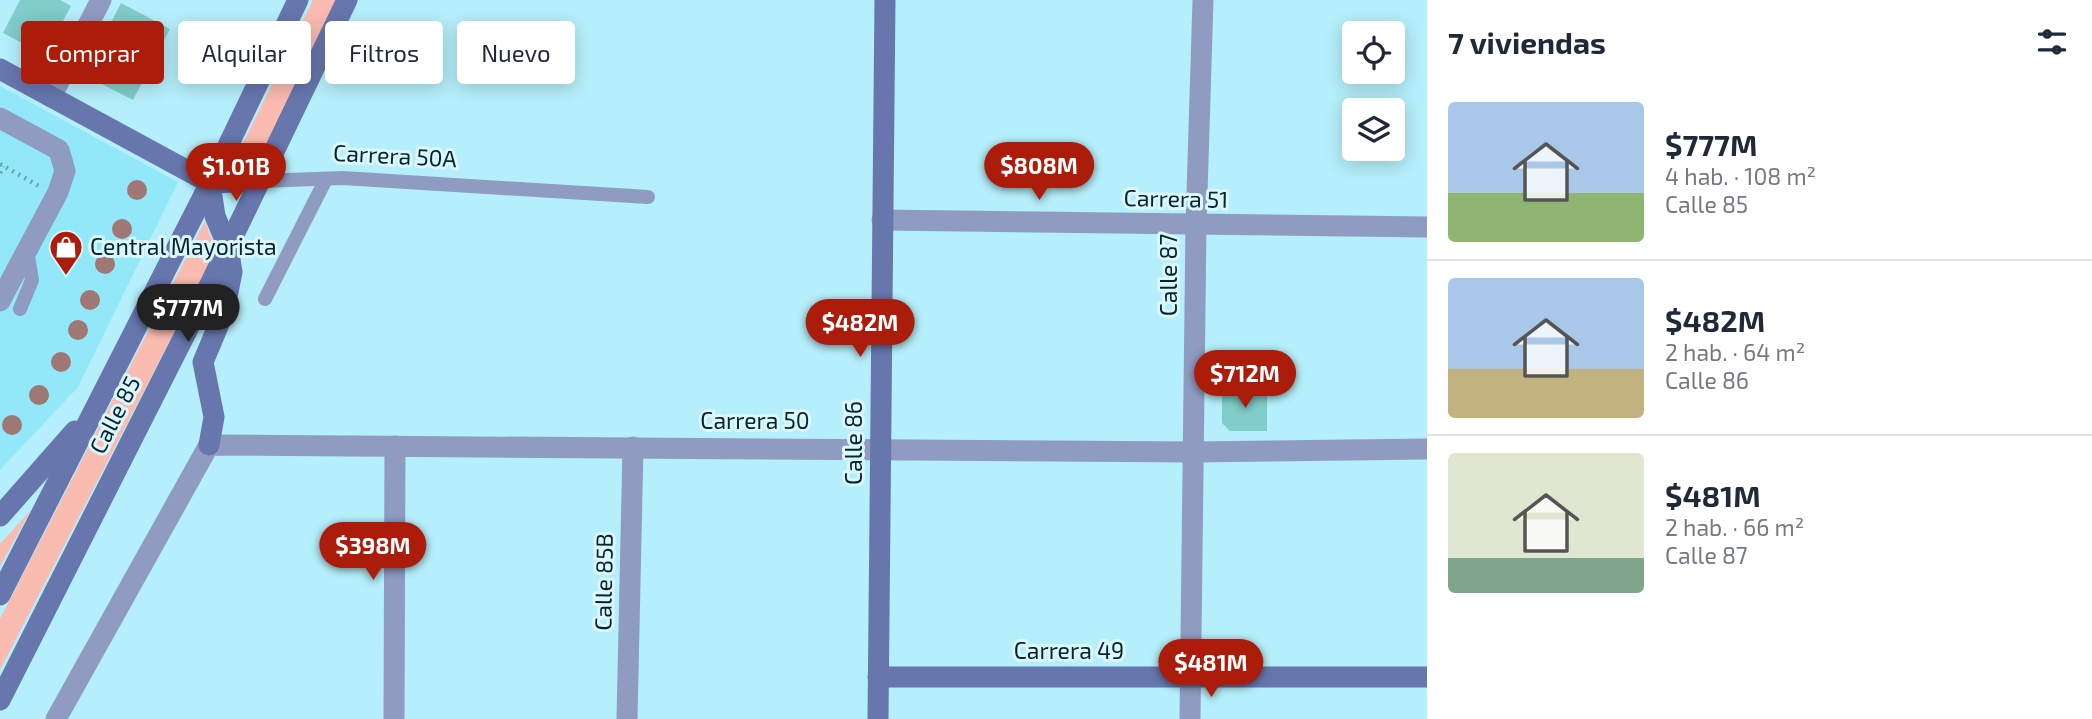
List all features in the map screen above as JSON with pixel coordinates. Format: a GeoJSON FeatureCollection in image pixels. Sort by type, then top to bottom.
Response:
{"type":"FeatureCollection","features":[{"type":"Feature","properties":{"kind":"main road","name":"Calle 85"},"geometry":{"type":"LineString","coordinates":[[0,595],[210,183],[298,0]]}},
{"type":"Feature","properties":{"kind":"main road","name":"Calle 85"},"geometry":{"type":"LineString","coordinates":[[0,700],[228,247],[347,0]]}},
{"type":"Feature","properties":{"kind":"main road","name":"Calle 86"},"geometry":{"type":"LineString","coordinates":[[878,719],[885,0]]}},
{"type":"Feature","properties":{"kind":"main road"},"geometry":{"type":"LineString","coordinates":[[0,69],[210,183],[215,216],[228,247],[232,272],[230,292],[204,362],[214,416],[209,445]]}},
{"type":"Feature","properties":{"kind":"main road","name":"Carrera 50A"},"geometry":{"type":"LineString","coordinates":[[210,183],[260,181]]}},
{"type":"Feature","properties":{"kind":"main road"},"geometry":{"type":"LineString","coordinates":[[0,516],[97,406]]}},
{"type":"Feature","properties":{"kind":"main road","name":"Carrera 49"},"geometry":{"type":"LineString","coordinates":[[878,677],[1427,677]]}},
{"type":"Feature","properties":{"kind":"street"},"geometry":{"type":"LineString","coordinates":[[51,97],[101,0]]}},
{"type":"Feature","properties":{"kind":"street","name":"Calle 87"},"geometry":{"type":"LineString","coordinates":[[1190,719],[1196,226],[1203,0]]}},
{"type":"Feature","properties":{"kind":"street"},"geometry":{"type":"LineString","coordinates":[[0,118],[59,150],[65,171],[27,250],[10,305]]}},
{"type":"Feature","properties":{"kind":"street","name":"Carrera 51"},"geometry":{"type":"LineString","coordinates":[[881,220],[1427,227]]}},
{"type":"Feature","properties":{"kind":"street"},"geometry":{"type":"LineString","coordinates":[[56,719],[209,445]]}},
{"type":"Feature","properties":{"kind":"street","name":"Carrera 50"},"geometry":{"type":"LineString","coordinates":[[209,445],[1194,452],[1427,449]]}},
{"type":"Feature","properties":{"kind":"street"},"geometry":{"type":"LineString","coordinates":[[394,719],[395,446]]}},
{"type":"Feature","properties":{"kind":"street","name":"Calle 85B"},"geometry":{"type":"LineString","coordinates":[[627,719],[634,447]]}},
{"type":"Feature","properties":{"kind":"lane","name":"Carrera 50A"},"geometry":{"type":"LineString","coordinates":[[260,181],[326,179],[649,197]]}},
{"type":"Feature","properties":{"kind":"lane"},"geometry":{"type":"LineString","coordinates":[[265,299],[326,179]]}},
{"type":"Feature","properties":{"kind":"path"},"geometry":{"type":"LineString","coordinates":[[0,173],[2,165],[54,194]]}},
{"type":"Feature","properties":{"kind":"shaded area"},"geometry":{"type":"Polygon","coordinates":[[[313,0],[337,0],[311,54],[311,21],[303,21],[313,0]]]}},
{"type":"Feature","properties":{"kind":"shaded area"},"geometry":{"type":"Polygon","coordinates":[[[272,84],[297,84],[263,154],[232,166],[272,84]]]}},
{"type":"Feature","properties":{"kind":"shaded area","name":"Central Mayorista"},"geometry":{"type":"Polygon","coordinates":[[[0,86],[178,182],[78,387],[0,470],[0,86]]]}},
{"type":"Feature","properties":{"kind":"shaded area"},"geometry":{"type":"Polygon","coordinates":[[[205,221],[216,251],[0,670],[0,619],[205,221]]]}},
{"type":"Feature","properties":{"kind":"shaded area"},"geometry":{"type":"Polygon","coordinates":[[[31,510],[0,566],[0,544],[31,510]]]}},
{"type":"Feature","properties":{"kind":"building"},"geometry":{"type":"Polygon","coordinates":[[[20,0],[60,0],[71,6],[63,21],[21,21],[21,42],[3,33],[20,0]]]}},
{"type":"Feature","properties":{"kind":"building"},"geometry":{"type":"Polygon","coordinates":[[[121,3],[155,21],[112,21],[121,3]]]}},
{"type":"Feature","properties":{"kind":"building"},"geometry":{"type":"Polygon","coordinates":[[[164,26],[170,29],[164,41],[164,26]]]}},
{"type":"Feature","properties":{"kind":"building"},"geometry":{"type":"Polygon","coordinates":[[[102,84],[141,84],[133,100],[102,84]]]}},
{"type":"Feature","properties":{"kind":"building"},"geometry":{"type":"Polygon","coordinates":[[[1222,389],[1267,389],[1267,431],[1230,431],[1222,423],[1222,389]]]}},
{"type":"Feature","properties":{"kind":"place","name":"Central Mayorista"},"geometry":{"type":"Point","coordinates":[66,277]}}]}
